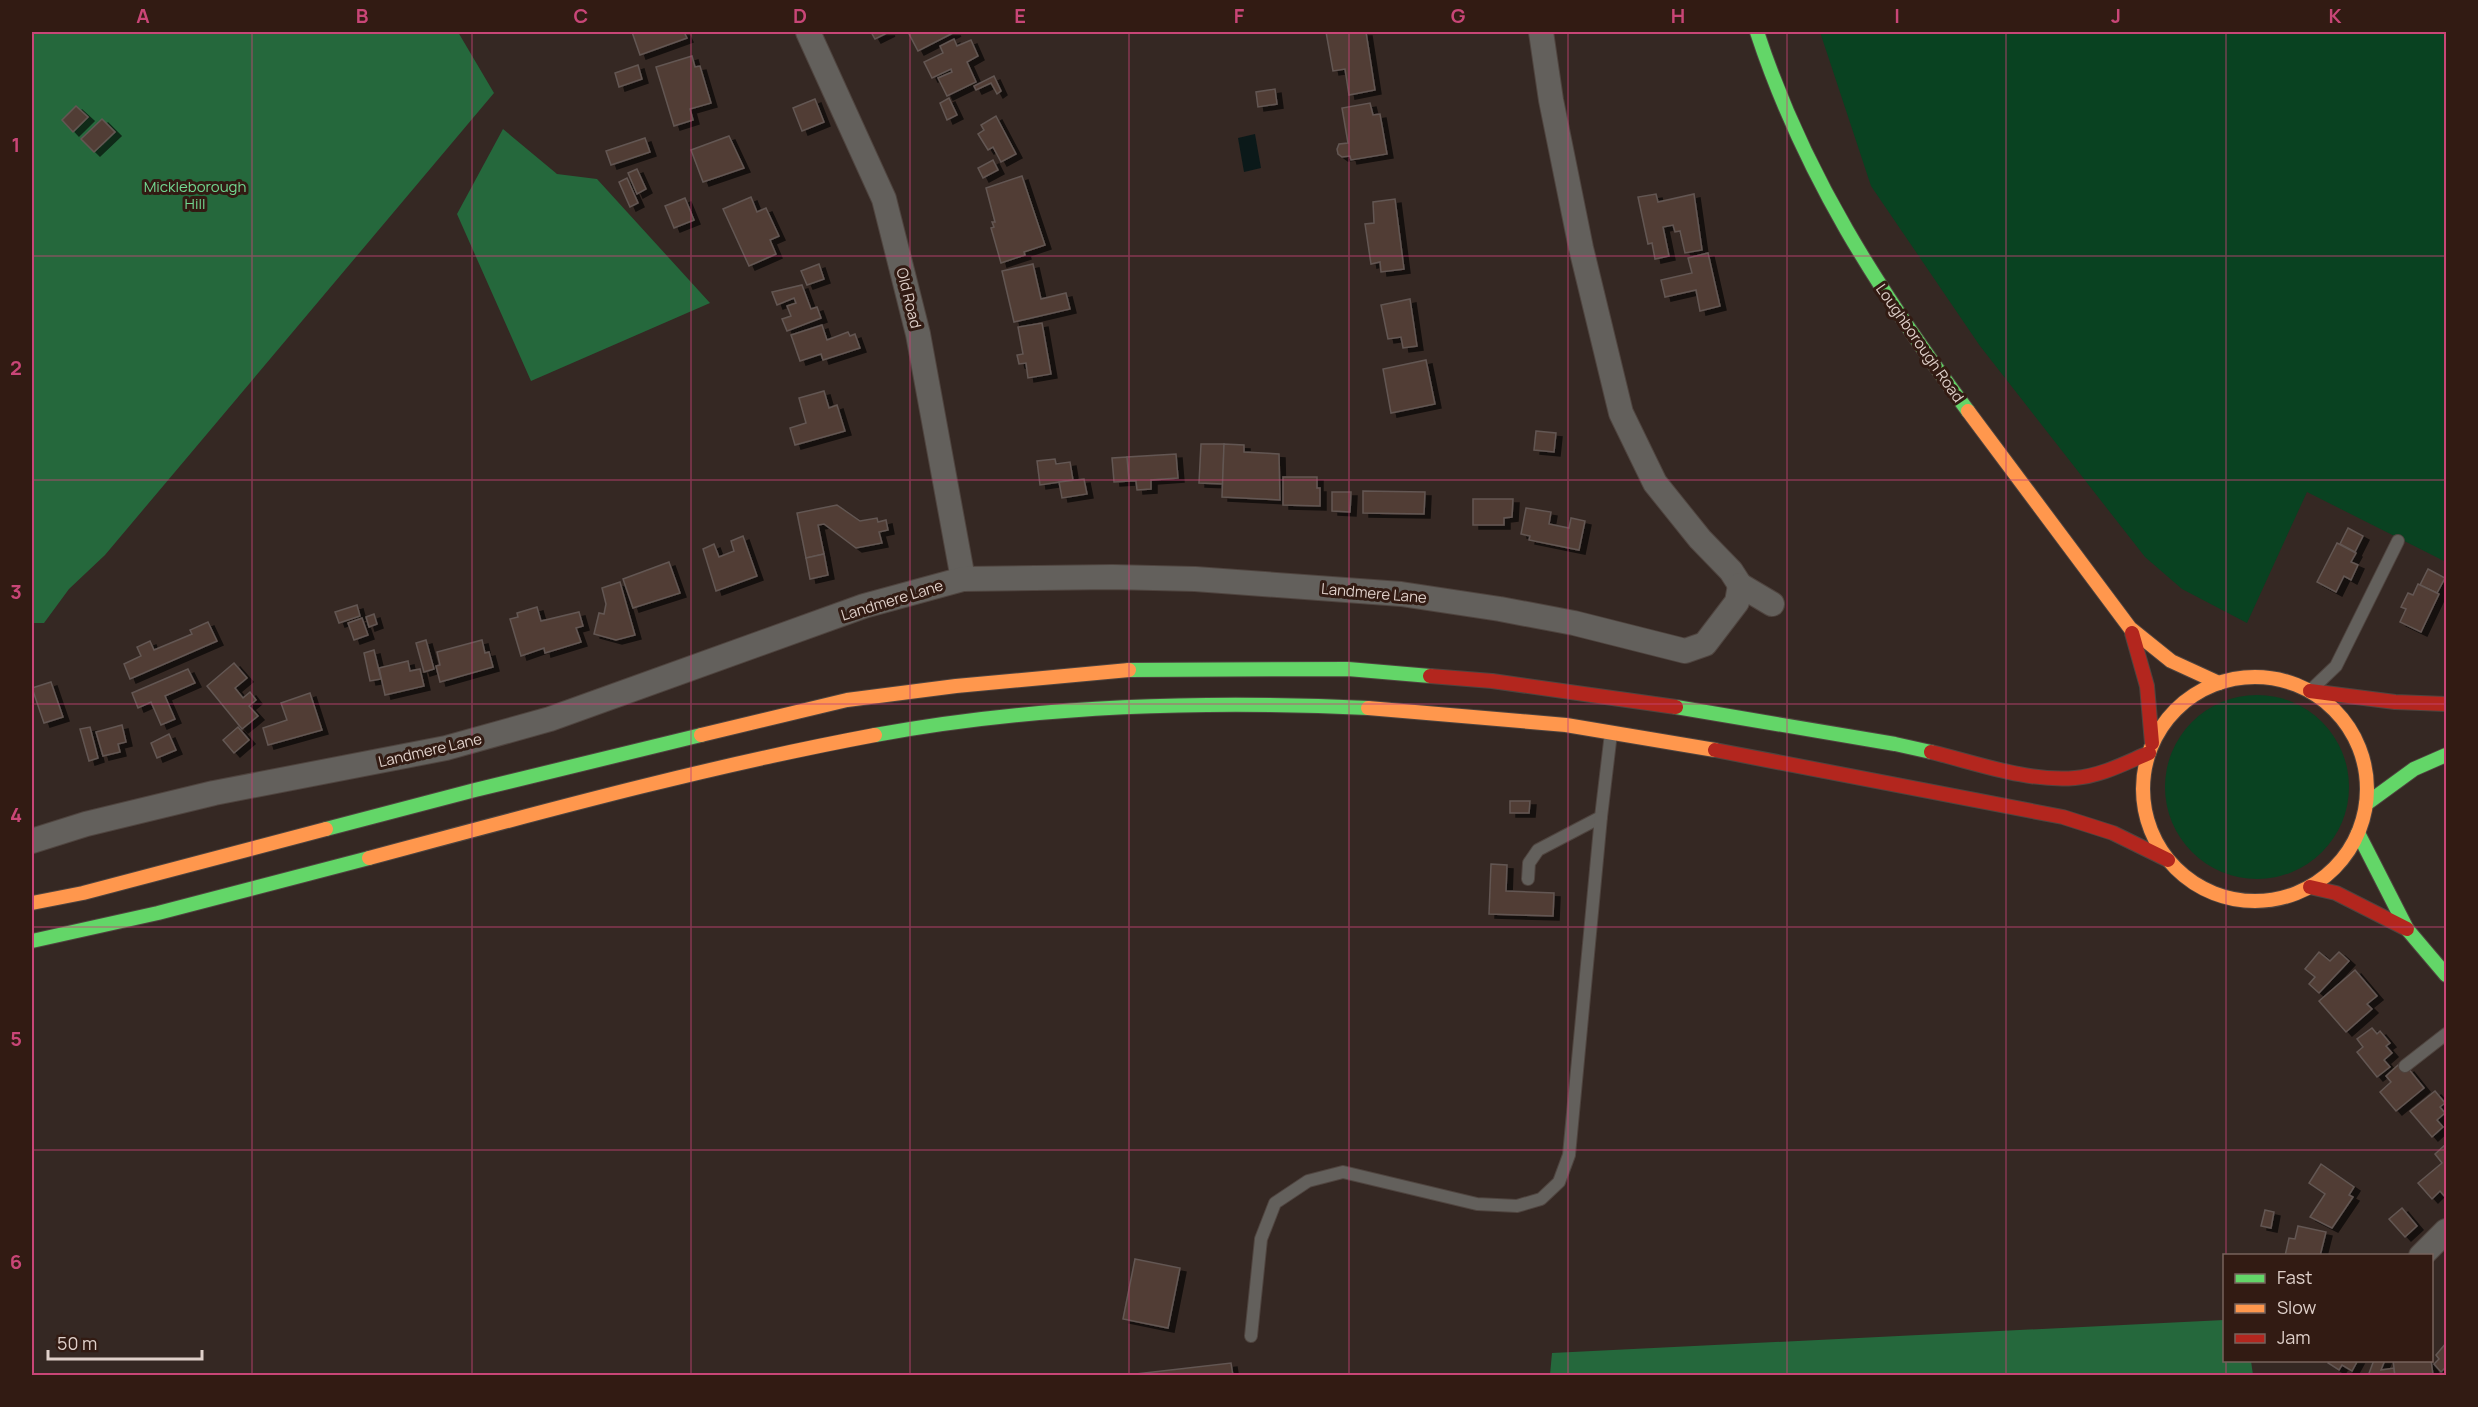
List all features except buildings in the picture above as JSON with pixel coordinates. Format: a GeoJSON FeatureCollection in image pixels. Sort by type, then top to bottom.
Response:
{"type":"FeatureCollection","features":[{"type":"Feature","properties":{"kind":"main road","name":"Loughborough Road"},"geometry":{"type":"LineString","coordinates":[[1757,32],[1773,81],[1805,153],[1839,220],[1919,345],[2130,628],[2156,653],[2186,671],[2219,683]]}},
{"type":"Feature","properties":{"kind":"main road","name":"Loughborough Road"},"geometry":{"type":"LineString","coordinates":[[2130,628],[2144,665],[2152,704],[2151,748]]}},
{"type":"Feature","properties":{"kind":"main road"},"geometry":{"type":"LineString","coordinates":[[32,903],[83,893],[475,790],[847,700],[956,686],[1134,670],[1348,669],[1492,681],[1618,697],[1895,744],[2040,778],[2076,778],[2092,774],[2151,748]]}},
{"type":"Feature","properties":{"kind":"main road"},"geometry":{"type":"LineString","coordinates":[[2242,678],[2266,678],[2289,682],[2310,691],[2332,707],[2349,727],[2361,752],[2367,777],[2366,804],[2358,833],[2341,861],[2330,873],[2310,887],[2286,897],[2260,901],[2234,900],[2209,892],[2187,878],[2168,860],[2153,836],[2144,809],[2143,781],[2151,748],[2173,712],[2187,700],[2219,683],[2242,678]]}},
{"type":"Feature","properties":{"kind":"main road"},"geometry":{"type":"LineString","coordinates":[[2310,691],[2395,702],[2446,704]]}},
{"type":"Feature","properties":{"kind":"main road"},"geometry":{"type":"LineString","coordinates":[[32,941],[93,929],[230,895],[488,825],[720,767],[855,740],[1006,716],[1137,705],[1232,703],[1346,706],[1490,716],[1611,731],[2077,821],[2124,837],[2168,860]]}},
{"type":"Feature","properties":{"kind":"main road"},"geometry":{"type":"LineString","coordinates":[[2366,804],[2427,760],[2446,755]]}},
{"type":"Feature","properties":{"kind":"main road"},"geometry":{"type":"LineString","coordinates":[[2358,833],[2407,929],[2446,975]]}},
{"type":"Feature","properties":{"kind":"main road"},"geometry":{"type":"LineString","coordinates":[[2310,887],[2336,893],[2407,929]]}},
{"type":"Feature","properties":{"kind":"street","name":"Old Road"},"geometry":{"type":"LineString","coordinates":[[808,32],[884,199],[918,334],[963,579]]}},
{"type":"Feature","properties":{"kind":"street"},"geometry":{"type":"LineString","coordinates":[[1541,32],[1551,100],[1576,227],[1621,413],[1655,483],[1700,539],[1731,571],[1740,585],[1772,604]]}},
{"type":"Feature","properties":{"kind":"street","name":"Landmere Lane"},"geometry":{"type":"LineString","coordinates":[[32,841],[86,824],[214,793],[446,748],[550,719],[864,606],[963,579],[1112,577],[1194,579],[1401,594],[1575,623],[1685,651],[1705,644],[1737,602],[1740,585]]}},
{"type":"Feature","properties":{"kind":"street"},"geometry":{"type":"LineString","coordinates":[[2423,1254],[2446,1231]]}},
{"type":"Feature","properties":{"kind":"lane"},"geometry":{"type":"LineString","coordinates":[[2310,691],[2336,666],[2398,541]]}},
{"type":"Feature","properties":{"kind":"lane"},"geometry":{"type":"LineString","coordinates":[[1251,1336],[1261,1239],[1275,1203],[1308,1181],[1343,1172],[1477,1204],[1517,1206],[1541,1199],[1558,1182],[1569,1155],[1611,731]]}},
{"type":"Feature","properties":{"kind":"lane"},"geometry":{"type":"LineString","coordinates":[[1528,879],[1529,863],[1538,850],[1601,817]]}},
{"type":"Feature","properties":{"kind":"lane"},"geometry":{"type":"LineString","coordinates":[[2405,1066],[2446,1034]]}},
{"type":"Feature","properties":{"kind":"green space","name":"Mickleborough Hill"},"geometry":{"type":"Polygon","coordinates":[[[32,32],[458,32],[494,93],[105,555],[69,589],[44,623],[32,623],[32,32]]]}},
{"type":"Feature","properties":{"kind":"green space"},"geometry":{"type":"Polygon","coordinates":[[[1820,32],[2446,32],[2446,562],[2307,492],[2247,623],[2182,589],[2145,557],[1980,346],[1871,186],[1820,32]]]}},
{"type":"Feature","properties":{"kind":"green space"},"geometry":{"type":"Polygon","coordinates":[[[503,129],[557,174],[597,179],[710,303],[531,381],[457,214],[503,129]]]}},
{"type":"Feature","properties":{"kind":"green space"},"geometry":{"type":"Polygon","coordinates":[[[2257,695],[2292,702],[2322,722],[2342,752],[2349,787],[2342,822],[2322,852],[2292,872],[2257,879],[2222,872],[2192,852],[2172,822],[2165,787],[2172,752],[2192,722],[2222,702],[2257,695]]]}},
{"type":"Feature","properties":{"kind":"green space"},"geometry":{"type":"Polygon","coordinates":[[[2223,1320],[2223,1362],[2251,1362],[2253,1375],[1550,1375],[1552,1353],[2223,1320]]]}},
{"type":"Feature","properties":{"kind":"shaded area"},"geometry":{"type":"Polygon","coordinates":[[[1255,134],[1261,168],[1244,172],[1238,138],[1255,134]]]}},
{"type":"Feature","properties":{"kind":"traffic: fast"},"geometry":{"type":"LineString","coordinates":[[1757,32],[1797,135],[1847,230],[1904,321],[1968,411]]}},
{"type":"Feature","properties":{"kind":"traffic: fast"},"geometry":{"type":"LineString","coordinates":[[1129,670],[1348,669],[1430,676]]}},
{"type":"Feature","properties":{"kind":"traffic: fast"},"geometry":{"type":"LineString","coordinates":[[875,735],[997,717],[1120,707],[1244,705],[1368,708]]}},
{"type":"Feature","properties":{"kind":"traffic: fast"},"geometry":{"type":"LineString","coordinates":[[1676,707],[1931,752]]}},
{"type":"Feature","properties":{"kind":"traffic: fast"},"geometry":{"type":"LineString","coordinates":[[326,829],[701,735]]}},
{"type":"Feature","properties":{"kind":"traffic: fast"},"geometry":{"type":"LineString","coordinates":[[2366,804],[2414,769],[2446,755]]}},
{"type":"Feature","properties":{"kind":"traffic: fast"},"geometry":{"type":"LineString","coordinates":[[2358,833],[2407,929],[2446,975]]}},
{"type":"Feature","properties":{"kind":"traffic: fast"},"geometry":{"type":"LineString","coordinates":[[32,941],[158,913],[369,858]]}},
{"type":"Feature","properties":{"kind":"traffic: slow"},"geometry":{"type":"LineString","coordinates":[[1968,411],[2130,628],[2171,661],[2219,683]]}},
{"type":"Feature","properties":{"kind":"traffic: slow"},"geometry":{"type":"LineString","coordinates":[[701,735],[847,700],[956,686],[1129,670]]}},
{"type":"Feature","properties":{"kind":"traffic: slow"},"geometry":{"type":"LineString","coordinates":[[2255,677],[2277,679],[2308,690],[2334,710],[2354,736],[2365,767],[2367,789],[2365,811],[2354,842],[2334,868],[2308,888],[2277,899],[2255,901],[2233,899],[2202,888],[2176,868],[2156,842],[2145,811],[2143,789],[2145,767],[2156,736],[2176,710],[2202,690],[2233,679],[2255,677]]}},
{"type":"Feature","properties":{"kind":"traffic: slow"},"geometry":{"type":"LineString","coordinates":[[1368,708],[1566,725],[1715,750]]}},
{"type":"Feature","properties":{"kind":"traffic: slow"},"geometry":{"type":"LineString","coordinates":[[369,858],[684,776],[875,735]]}},
{"type":"Feature","properties":{"kind":"traffic: slow"},"geometry":{"type":"LineString","coordinates":[[32,903],[83,893],[326,829]]}},
{"type":"Feature","properties":{"kind":"traffic: jam"},"geometry":{"type":"LineString","coordinates":[[2132,633],[2147,686],[2152,743]]}},
{"type":"Feature","properties":{"kind":"traffic: jam"},"geometry":{"type":"LineString","coordinates":[[1430,676],[1492,681],[1676,707]]}},
{"type":"Feature","properties":{"kind":"traffic: jam"},"geometry":{"type":"LineString","coordinates":[[2310,691],[2395,702],[2446,704]]}},
{"type":"Feature","properties":{"kind":"traffic: jam"},"geometry":{"type":"LineString","coordinates":[[1715,750],[2063,817],[2113,833],[2168,860]]}},
{"type":"Feature","properties":{"kind":"traffic: jam"},"geometry":{"type":"LineString","coordinates":[[1931,752],[2002,771],[2057,778],[2094,775],[2149,753]]}},
{"type":"Feature","properties":{"kind":"traffic: jam"},"geometry":{"type":"LineString","coordinates":[[2310,887],[2336,893],[2407,929]]}}]}
